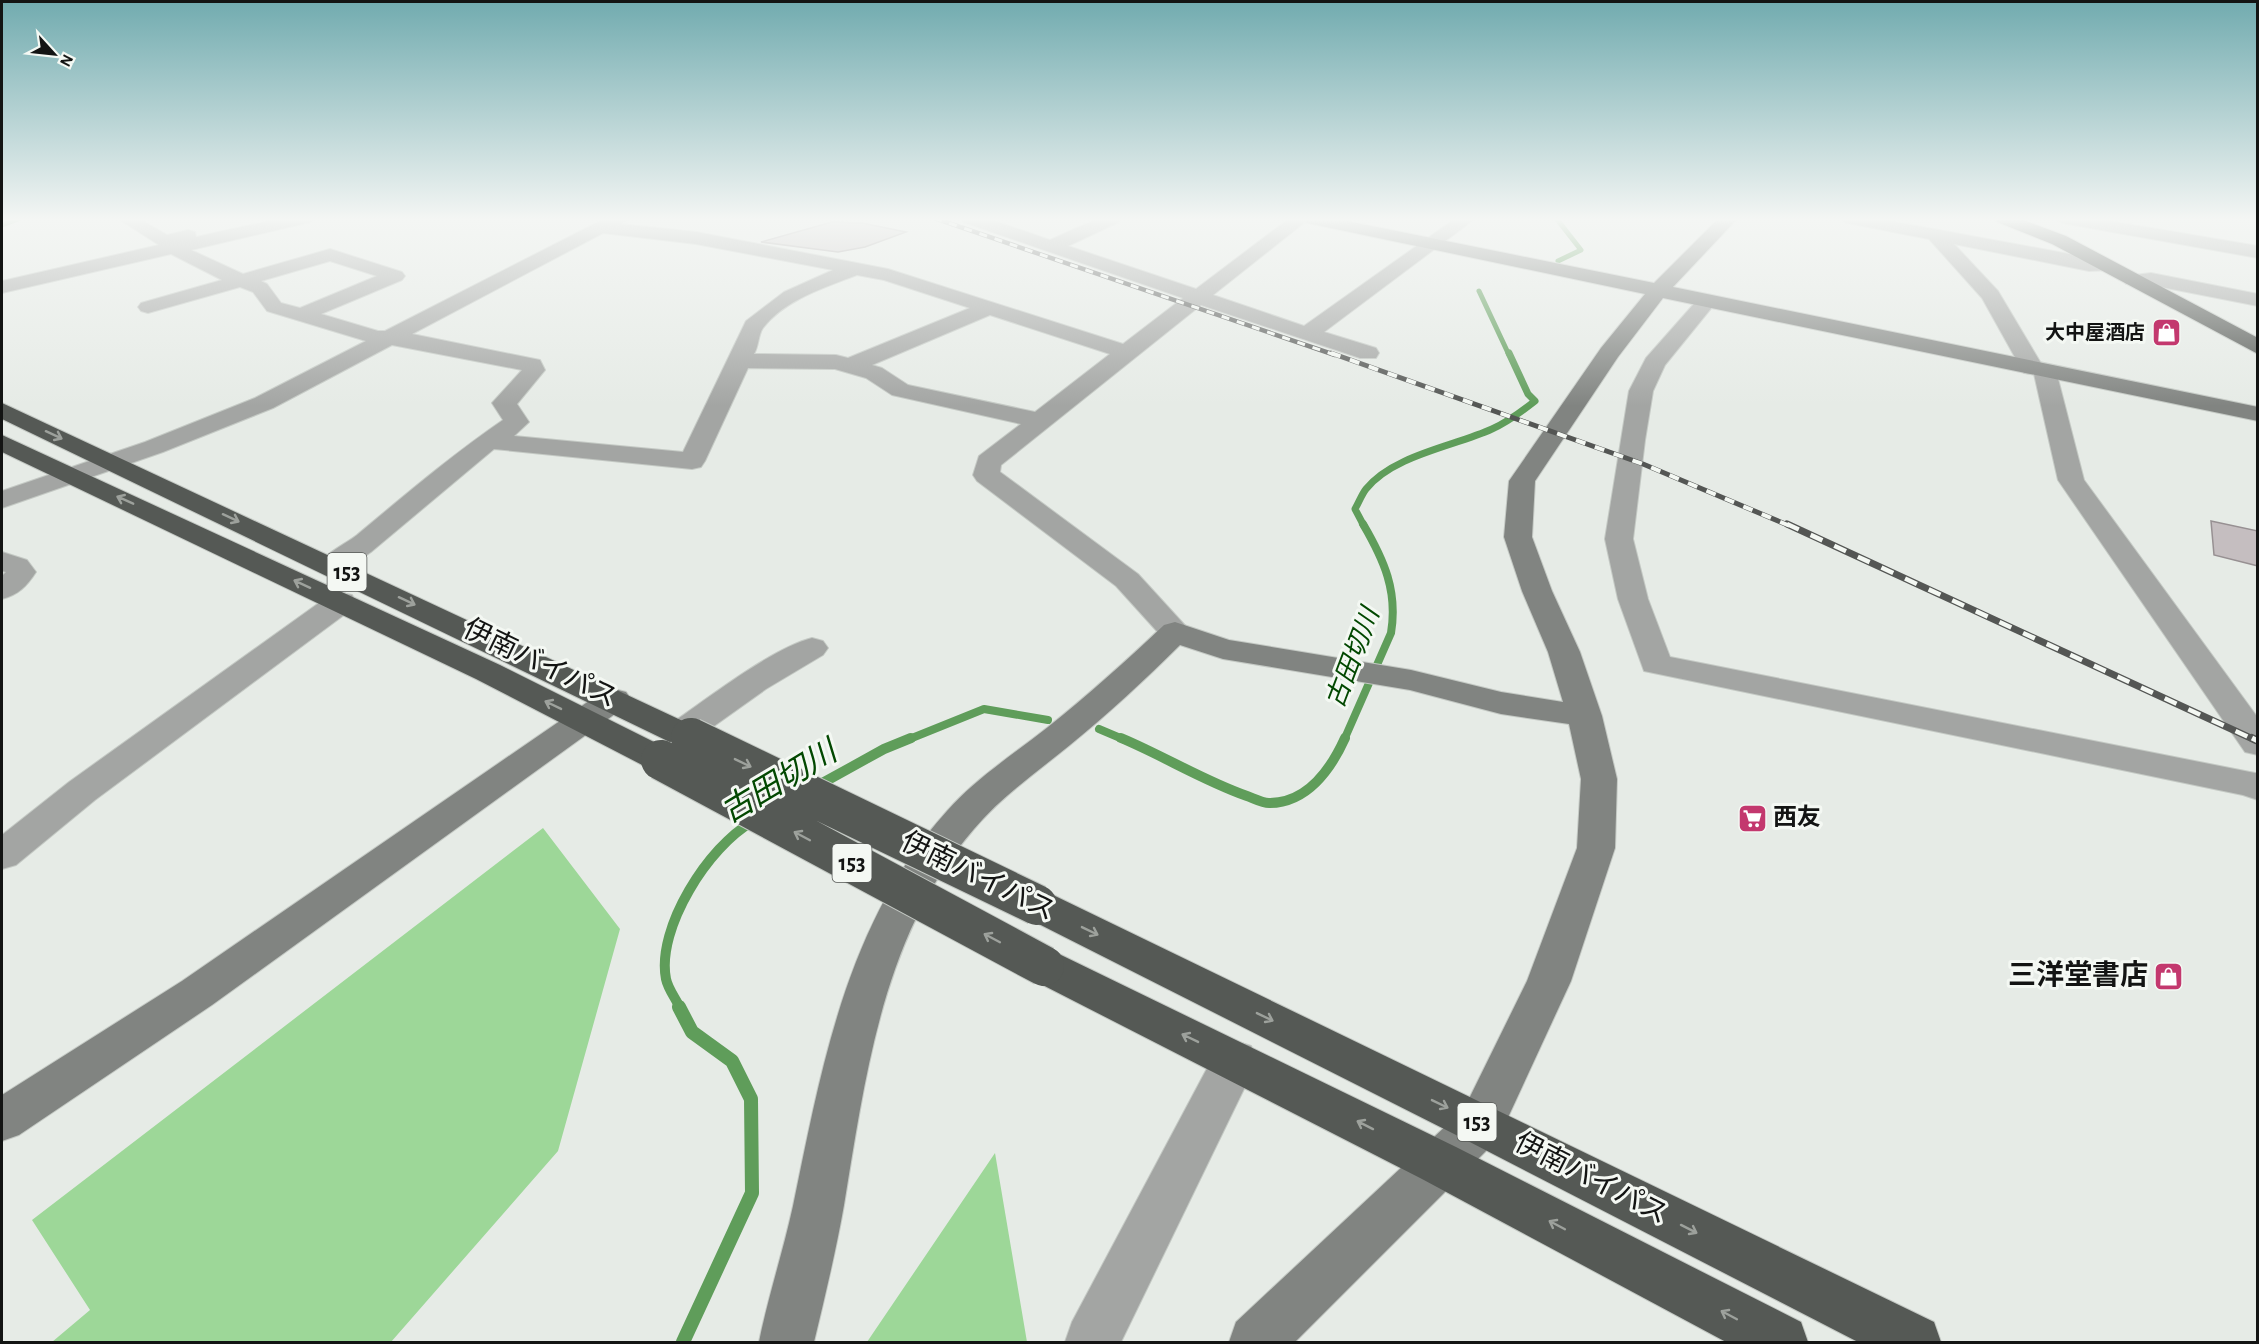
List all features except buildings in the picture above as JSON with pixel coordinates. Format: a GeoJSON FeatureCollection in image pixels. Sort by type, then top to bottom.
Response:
{"type":"FeatureCollection","features":[{"type":"Feature","properties":{"kind":"highway"},"geometry":{"type":"LineString","coordinates":[[2134,281],[2258,347]]}},
{"type":"Feature","properties":{"kind":"highway","name":"伊南バイパス"},"geometry":{"type":"LineString","coordinates":[[2,410],[332,566],[599,710]]}},
{"type":"Feature","properties":{"kind":"highway","name":"伊南バイパス"},"geometry":{"type":"LineString","coordinates":[[2,443],[340,602],[677,744],[1037,906],[1481,1124],[1914,1342]]}},
{"type":"Feature","properties":{"kind":"highway","name":"伊南バイパス"},"geometry":{"type":"LineString","coordinates":[[677,744],[1044,966],[1439,1163],[1781,1342]]}},
{"type":"Feature","properties":{"kind":"street"},"geometry":{"type":"LineString","coordinates":[[2,287],[31,281]]}},
{"type":"Feature","properties":{"kind":"street"},"geometry":{"type":"LineString","coordinates":[[148,307],[239,281]]}},
{"type":"Feature","properties":{"kind":"street"},"geometry":{"type":"LineString","coordinates":[[243,281],[260,288],[274,307],[376,337],[532,365],[534,370],[504,403],[517,422],[411,501],[361,546],[332,566]]}},
{"type":"Feature","properties":{"kind":"street"},"geometry":{"type":"LineString","coordinates":[[301,315],[384,281]]}},
{"type":"Feature","properties":{"kind":"street"},"geometry":{"type":"LineString","coordinates":[[2,500],[67,475],[111,462],[264,402],[501,281]]}},
{"type":"Feature","properties":{"kind":"street"},"geometry":{"type":"LineString","coordinates":[[491,441],[693,461],[746,350],[746,337],[759,320],[806,287],[823,281]]}},
{"type":"Feature","properties":{"kind":"street"},"geometry":{"type":"LineString","coordinates":[[904,281],[1126,352]]}},
{"type":"Feature","properties":{"kind":"street"},"geometry":{"type":"LineString","coordinates":[[1156,281],[1368,353]]}},
{"type":"Feature","properties":{"kind":"street"},"geometry":{"type":"LineString","coordinates":[[1221,281],[1038,420],[988,462],[986,475],[1127,580],[1175,632],[1223,649],[1316,662],[1411,680],[1501,703],[1585,716]]}},
{"type":"Feature","properties":{"kind":"street"},"geometry":{"type":"LineString","coordinates":[[1307,334],[1381,281]]}},
{"type":"Feature","properties":{"kind":"street"},"geometry":{"type":"LineString","coordinates":[[1609,281],[2258,414]]}},
{"type":"Feature","properties":{"kind":"street"},"geometry":{"type":"LineString","coordinates":[[1256,1342],[1481,1124],[1549,981],[1596,848],[1599,779],[1585,716],[1564,652],[1537,591],[1518,537],[1522,480],[1609,353],[1668,281]]}},
{"type":"Feature","properties":{"kind":"street"},"geometry":{"type":"LineString","coordinates":[[1978,281],[1991,295],[2039,369],[2071,480],[2258,744]]}},
{"type":"Feature","properties":{"kind":"street"},"geometry":{"type":"LineString","coordinates":[[2160,281],[2258,300]]}},
{"type":"Feature","properties":{"kind":"street"},"geometry":{"type":"LineString","coordinates":[[1707,301],[1654,363],[1641,391],[1632,440],[1619,539],[1634,599],[1656,664],[2257,785]]}},
{"type":"Feature","properties":{"kind":"street"},"geometry":{"type":"LineString","coordinates":[[850,366],[988,308]]}},
{"type":"Feature","properties":{"kind":"street"},"geometry":{"type":"LineString","coordinates":[[739,361],[811,360],[850,366],[873,374],[900,390],[1038,420]]}},
{"type":"Feature","properties":{"kind":"street"},"geometry":{"type":"LineString","coordinates":[[2,561],[17,566],[21,572],[16,580],[2,590]]}},
{"type":"Feature","properties":{"kind":"street"},"geometry":{"type":"LineString","coordinates":[[2,855],[82,791],[340,602]]}},
{"type":"Feature","properties":{"kind":"street"},"geometry":{"type":"LineString","coordinates":[[786,1342],[823,1182],[852,1034],[887,931],[918,875],[961,820],[1011,775],[1120,686],[1175,632]]}},
{"type":"Feature","properties":{"kind":"street"},"geometry":{"type":"LineString","coordinates":[[677,744],[754,682],[812,648]]}},
{"type":"Feature","properties":{"kind":"street"},"geometry":{"type":"LineString","coordinates":[[2,1120],[197,993],[599,710]]}},
{"type":"Feature","properties":{"kind":"street"},"geometry":{"type":"LineString","coordinates":[[1092,1342],[1235,1060]]}},
{"type":"Feature","properties":{"kind":"green space"},"geometry":{"type":"Polygon","coordinates":[[[543,828],[620,929],[558,1151],[391,1342],[52,1342],[90,1310],[32,1220],[543,828]]]}},
{"type":"Feature","properties":{"kind":"green space"},"geometry":{"type":"Polygon","coordinates":[[[995,1153],[1027,1342],[867,1342],[995,1153]]]}},
{"type":"Feature","properties":{"kind":"waterway","name":"古田切川"},"geometry":{"type":"LineString","coordinates":[[1479,291],[1509,355]]}},
{"type":"Feature","properties":{"kind":"waterway","name":"古田切川"},"geometry":{"type":"LineString","coordinates":[[1364,526],[1355,509],[1365,491],[1378,477],[1408,460],[1498,426],[1535,401],[1528,394],[1509,353]]}},
{"type":"Feature","properties":{"kind":"waterway","name":"古田切川"},"geometry":{"type":"LineString","coordinates":[[1344,740],[1391,633],[1393,618],[1388,576],[1363,524]]}},
{"type":"Feature","properties":{"kind":"waterway","name":"古田切川"},"geometry":{"type":"LineString","coordinates":[[907,740],[984,709],[1048,720]]}},
{"type":"Feature","properties":{"kind":"waterway","name":"古田切川"},"geometry":{"type":"LineString","coordinates":[[1099,729],[1125,740]]}},
{"type":"Feature","properties":{"kind":"waterway","name":"古田切川"},"geometry":{"type":"LineString","coordinates":[[817,786],[884,749],[911,738]]}},
{"type":"Feature","properties":{"kind":"waterway","name":"古田切川"},"geometry":{"type":"LineString","coordinates":[[1121,738],[1215,783],[1269,803],[1283,801],[1306,791],[1325,772],[1344,740]]}},
{"type":"Feature","properties":{"kind":"waterway","name":"古田切川"},"geometry":{"type":"LineString","coordinates":[[680,1008],[667,983],[665,959],[669,936],[677,913],[689,890],[719,849],[752,822]]}},
{"type":"Feature","properties":{"kind":"waterway","name":"古田切川"},"geometry":{"type":"LineString","coordinates":[[679,1007],[692,1032],[732,1061],[751,1099],[752,1193],[683,1342]]}},
{"type":"Feature","properties":{"kind":"railway"},"geometry":{"type":"LineString","coordinates":[[1118,281],[1335,355]]}},
{"type":"Feature","properties":{"kind":"railway"},"geometry":{"type":"LineString","coordinates":[[1331,353],[1643,464],[1790,526]]}},
{"type":"Feature","properties":{"kind":"railway"},"geometry":{"type":"LineString","coordinates":[[1787,524],[2255,740]]}},
{"type":"Feature","properties":{"kind":"railway"},"geometry":{"type":"LineString","coordinates":[[2252,738],[2258,741]]}},
{"type":"Feature","properties":{"kind":"place","name":"大中屋酒店"},"geometry":{"type":"Point","coordinates":[2166,333]}},
{"type":"Feature","properties":{"kind":"place","name":"西友"},"geometry":{"type":"Point","coordinates":[1752,818]}},
{"type":"Feature","properties":{"kind":"place","name":"三洋堂書店"},"geometry":{"type":"Point","coordinates":[2169,976]}}]}
